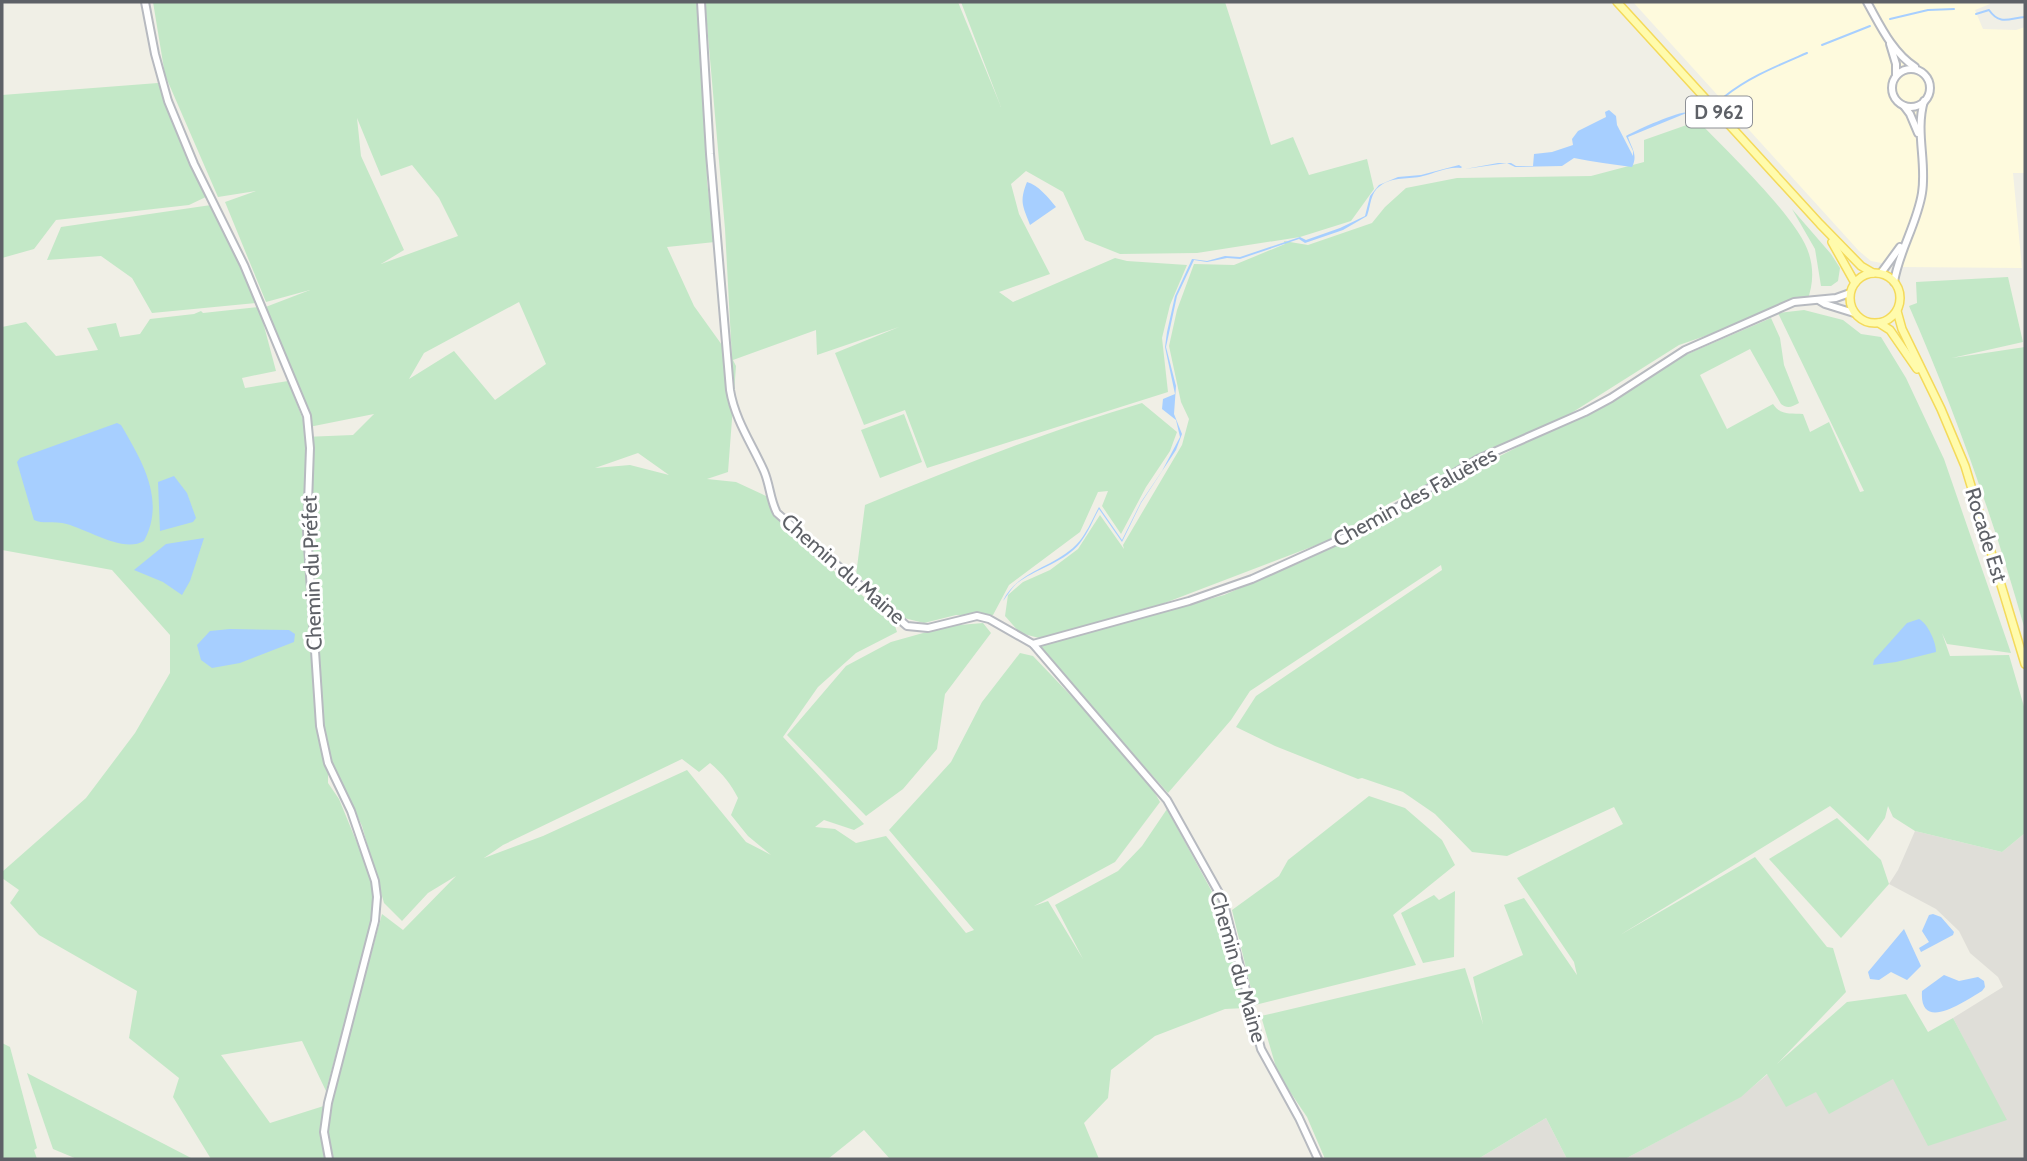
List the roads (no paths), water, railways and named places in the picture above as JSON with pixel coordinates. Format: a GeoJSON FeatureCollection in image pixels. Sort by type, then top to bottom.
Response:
{"type":"FeatureCollection","features":[{"type":"Feature","properties":{"kind":"main road","name":"D 962"},"geometry":{"type":"LineString","coordinates":[[1617,2],[1820,224],[1861,266],[1877,273]]}},
{"type":"Feature","properties":{"kind":"main road","name":"D 962"},"geometry":{"type":"LineString","coordinates":[[1820,224],[1855,283]]}},
{"type":"Feature","properties":{"kind":"main road"},"geometry":{"type":"LineString","coordinates":[[1877,273],[1894,282],[1900,296],[1896,311],[1886,321],[1865,321],[1854,313],[1850,293],[1860,277],[1877,273]]}},
{"type":"Feature","properties":{"kind":"main road","name":"Rocade Est"},"geometry":{"type":"LineString","coordinates":[[1896,311],[1902,330],[1941,409],[1965,466],[2025,664]]}},
{"type":"Feature","properties":{"kind":"main road","name":"Rocade Est"},"geometry":{"type":"LineString","coordinates":[[1879,323],[1890,330],[1903,346],[1941,409]]}},
{"type":"Feature","properties":{"kind":"street","name":"Chemin du Préfet"},"geometry":{"type":"LineString","coordinates":[[145,2],[168,101],[194,164],[244,265],[303,401],[309,427],[307,531],[320,726],[328,764],[354,819],[377,897],[375,921],[328,1104],[324,1132],[329,1159]]}},
{"type":"Feature","properties":{"kind":"street","name":"Chemin du Maine"},"geometry":{"type":"LineString","coordinates":[[702,2],[709,142],[730,390],[735,412],[768,483],[772,504],[777,513],[907,626],[928,628],[977,616],[989,619],[1033,644],[1148,776],[1167,800],[1223,900],[1261,1049],[1318,1159]]}},
{"type":"Feature","properties":{"kind":"street"},"geometry":{"type":"LineString","coordinates":[[1867,2],[1888,39],[1904,59],[1924,74],[1930,85],[1920,114],[1923,187],[1894,282]]}},
{"type":"Feature","properties":{"kind":"street"},"geometry":{"type":"LineString","coordinates":[[1888,39],[1895,58],[1893,94],[1910,114],[1920,138]]}},
{"type":"Feature","properties":{"kind":"street"},"geometry":{"type":"LineString","coordinates":[[1896,75],[1907,69],[1919,70]]}},
{"type":"Feature","properties":{"kind":"street"},"geometry":{"type":"LineString","coordinates":[[1903,105],[1914,106],[1924,102]]}},
{"type":"Feature","properties":{"kind":"street"},"geometry":{"type":"LineString","coordinates":[[1877,273],[1905,240]]}},
{"type":"Feature","properties":{"kind":"street","name":"Chemin des Faluères"},"geometry":{"type":"LineString","coordinates":[[1033,644],[1209,595],[1327,546],[1381,517],[1455,471],[1611,398],[1685,350],[1794,302],[1820,301],[1850,293]]}},
{"type":"Feature","properties":{"kind":"street","name":"Chemin des Faluères"},"geometry":{"type":"LineString","coordinates":[[1820,301],[1854,313]]}},
{"type":"Feature","properties":{"kind":"water"},"geometry":{"type":"Polygon","coordinates":[[[1609,110],[1616,116],[1617,125],[1633,156],[1626,136],[1648,125],[1689,112],[1628,137],[1633,149],[1634,155],[1632,167],[1574,158],[1562,166],[1515,167],[1507,163],[1533,166],[1534,154],[1573,145],[1572,139],[1578,131],[1606,117],[1605,112],[1609,110]]]}},
{"type":"Feature","properties":{"kind":"water"},"geometry":{"type":"Polygon","coordinates":[[[1459,165],[1462,167],[1385,183],[1374,192],[1367,216],[1343,230],[1305,243],[1299,239],[1240,259],[1227,258],[1207,262],[1194,260],[1177,296],[1166,347],[1176,386],[1174,414],[1182,434],[1176,450],[1141,503],[1122,542],[1099,509],[1086,535],[1074,549],[1060,560],[1017,583],[1026,576],[1067,553],[1076,545],[1099,507],[1122,540],[1141,502],[1162,471],[1180,437],[1176,420],[1162,409],[1163,399],[1175,394],[1165,347],[1167,332],[1175,296],[1192,259],[1207,261],[1225,256],[1240,257],[1300,237],[1306,240],[1340,228],[1365,216],[1370,196],[1379,185],[1398,177],[1421,175],[1459,165]]]}},
{"type":"Feature","properties":{"kind":"water"},"geometry":{"type":"Polygon","coordinates":[[[1027,182],[1046,195],[1056,207],[1030,225],[1023,204],[1027,182]]]}},
{"type":"Feature","properties":{"kind":"water"},"geometry":{"type":"Polygon","coordinates":[[[117,423],[121,425],[137,453],[149,481],[153,511],[144,541],[135,544],[114,542],[71,525],[34,520],[17,462],[20,458],[117,423]]]}},
{"type":"Feature","properties":{"kind":"water"},"geometry":{"type":"Polygon","coordinates":[[[174,476],[187,493],[196,518],[193,522],[160,531],[158,482],[174,476]]]}},
{"type":"Feature","properties":{"kind":"water"},"geometry":{"type":"Polygon","coordinates":[[[204,538],[190,581],[182,595],[163,582],[134,570],[166,544],[204,538]]]}},
{"type":"Feature","properties":{"kind":"water"},"geometry":{"type":"Polygon","coordinates":[[[1919,619],[1931,634],[1936,652],[1873,665],[1874,660],[1907,623],[1919,619]]]}},
{"type":"Feature","properties":{"kind":"water"},"geometry":{"type":"Polygon","coordinates":[[[289,630],[295,634],[294,642],[240,663],[212,668],[201,660],[197,645],[210,631],[289,630]]]}},
{"type":"Feature","properties":{"kind":"water"},"geometry":{"type":"Polygon","coordinates":[[[1929,915],[1941,917],[1954,932],[1921,952],[1919,948],[1929,942],[1922,931],[1929,915]]]}},
{"type":"Feature","properties":{"kind":"water"},"geometry":{"type":"Polygon","coordinates":[[[1904,929],[1921,966],[1907,980],[1891,972],[1879,980],[1870,979],[1868,972],[1904,929]]]}},
{"type":"Feature","properties":{"kind":"water"},"geometry":{"type":"Polygon","coordinates":[[[1944,975],[1959,981],[1978,977],[1984,981],[1985,987],[1955,1007],[1935,1013],[1928,1011],[1923,1004],[1922,991],[1944,975]]]}},
{"type":"Feature","properties":{"kind":"waterway"},"geometry":{"type":"LineString","coordinates":[[1890,19],[1928,10],[1954,9]]}},
{"type":"Feature","properties":{"kind":"waterway"},"geometry":{"type":"LineString","coordinates":[[1976,14],[1989,10],[2001,20],[2025,17]]}},
{"type":"Feature","properties":{"kind":"waterway"},"geometry":{"type":"LineString","coordinates":[[1822,45],[1870,26]]}},
{"type":"Feature","properties":{"kind":"waterway"},"geometry":{"type":"LineString","coordinates":[[1724,97],[1753,78],[1807,53]]}}]}
